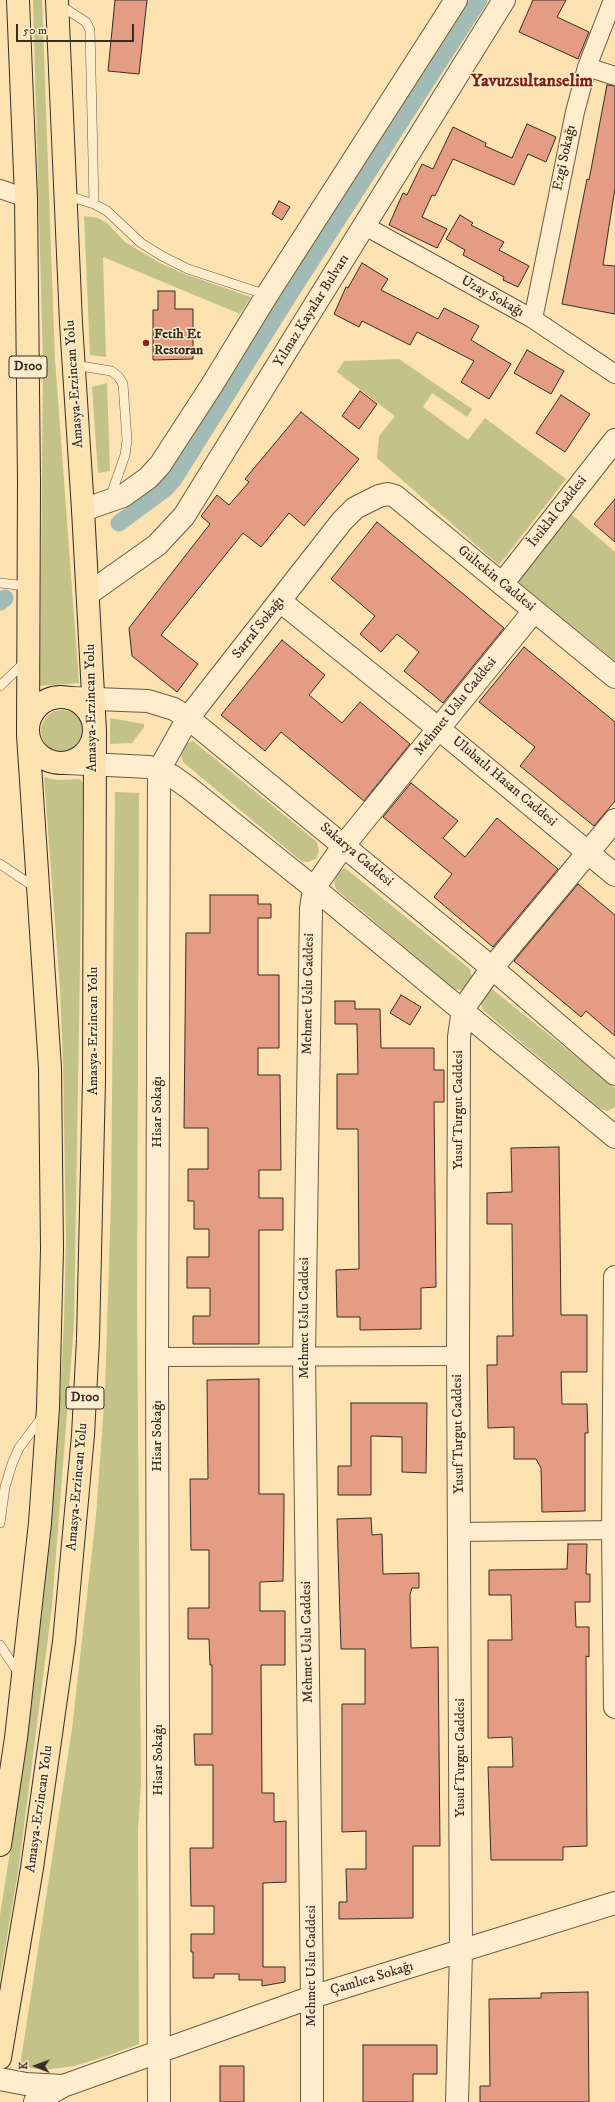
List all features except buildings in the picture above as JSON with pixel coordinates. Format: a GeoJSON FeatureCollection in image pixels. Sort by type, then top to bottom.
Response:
{"type":"FeatureCollection","features":[{"type":"Feature","properties":{"kind":"highway","name":"D100"},"geometry":{"type":"LineString","coordinates":[[0,1845],[23,1680],[40,1523],[48,1408],[52,1249],[52,1135],[49,1045],[28,735],[26,198],[18,0]]}},
{"type":"Feature","properties":{"kind":"highway","name":"Amasya-Erzincan Yolu"},"geometry":{"type":"LineString","coordinates":[[0,2058],[32,1868],[62,1657],[83,1435],[88,1339],[94,1080],[95,731],[65,196],[57,2]]}},
{"type":"Feature","properties":{"kind":"highway"},"geometry":{"type":"LineString","coordinates":[[58,697],[70,698],[80,703],[88,710],[93,720],[95,731],[87,752],[78,759],[67,763],[56,763],[46,760],[38,754],[28,735],[29,724],[33,714],[39,706],[48,700],[58,697]]}},
{"type":"Feature","properties":{"kind":"street"},"geometry":{"type":"LineString","coordinates":[[83,510],[108,503],[135,489],[148,478],[160,464],[212,385],[267,295],[456,0]]}},
{"type":"Feature","properties":{"kind":"street","name":"Yılmaz Kayalar Bulvarı"},"geometry":{"type":"LineString","coordinates":[[88,594],[156,545],[184,516],[504,0]]}},
{"type":"Feature","properties":{"kind":"street","name":"Ezgi Sokağı"},"geometry":{"type":"LineString","coordinates":[[533,320],[563,167],[587,67],[613,0]]}},
{"type":"Feature","properties":{"kind":"street"},"geometry":{"type":"LineString","coordinates":[[587,67],[615,76]]}},
{"type":"Feature","properties":{"kind":"street"},"geometry":{"type":"LineString","coordinates":[[0,189],[26,198]]}},
{"type":"Feature","properties":{"kind":"street","name":"Uzay Sokağı"},"geometry":{"type":"LineString","coordinates":[[365,226],[533,320],[615,374]]}},
{"type":"Feature","properties":{"kind":"street","name":"İstiklal Caddesi"},"geometry":{"type":"LineString","coordinates":[[502,584],[615,440]]}},
{"type":"Feature","properties":{"kind":"street","name":"Gültekin Caddesi"},"geometry":{"type":"LineString","coordinates":[[372,498],[388,494],[395,496],[615,677]]}},
{"type":"Feature","properties":{"kind":"street","name":"Sarraf Sokağı"},"geometry":{"type":"LineString","coordinates":[[159,770],[188,718],[342,521],[355,508],[372,498]]}},
{"type":"Feature","properties":{"kind":"street","name":"Ulubatlı Hasan Caddesi"},"geometry":{"type":"LineString","coordinates":[[280,601],[439,729],[615,874]]}},
{"type":"Feature","properties":{"kind":"street","name":"Mehmet Uslu Caddesi"},"geometry":{"type":"LineString","coordinates":[[312,2102],[304,1356],[310,928],[314,888],[344,845],[534,611]]}},
{"type":"Feature","properties":{"kind":"street","name":"Sakarya Caddesi"},"geometry":{"type":"LineString","coordinates":[[70,698],[148,701],[174,709],[188,718],[492,968],[615,1074]]}},
{"type":"Feature","properties":{"kind":"street"},"geometry":{"type":"LineString","coordinates":[[67,763],[149,767],[159,770],[189,788],[463,1009],[615,1136]]}},
{"type":"Feature","properties":{"kind":"street","name":"Hisar Sokağı"},"geometry":{"type":"LineString","coordinates":[[159,770],[157,1357],[159,2102]]}},
{"type":"Feature","properties":{"kind":"street"},"geometry":{"type":"LineString","coordinates":[[463,1009],[492,968],[615,820]]}},
{"type":"Feature","properties":{"kind":"street","name":"Yusuf Turgut Caddesi"},"geometry":{"type":"LineString","coordinates":[[457,2102],[461,1951],[458,1070],[463,1009]]}},
{"type":"Feature","properties":{"kind":"street"},"geometry":{"type":"LineString","coordinates":[[615,1277],[615,1707]]}},
{"type":"Feature","properties":{"kind":"street"},"geometry":{"type":"LineString","coordinates":[[157,1357],[458,1356]]}},
{"type":"Feature","properties":{"kind":"street"},"geometry":{"type":"LineString","coordinates":[[460,1532],[614,1530]]}},
{"type":"Feature","properties":{"kind":"street","name":"Çamlıca Sokağı"},"geometry":{"type":"LineString","coordinates":[[35,2102],[63,2086],[312,1997],[615,1903]]}},
{"type":"Feature","properties":{"kind":"street","name":"Çamlıca Sokağı"},"geometry":{"type":"LineString","coordinates":[[0,2079],[26,2084],[63,2086]]}},
{"type":"Feature","properties":{"kind":"lane"},"geometry":{"type":"LineString","coordinates":[[57,2],[86,22],[90,30],[94,204]]}},
{"type":"Feature","properties":{"kind":"lane"},"geometry":{"type":"LineString","coordinates":[[65,196],[94,204],[118,221],[141,243],[162,256],[188,269],[267,295]]}},
{"type":"Feature","properties":{"kind":"lane"},"geometry":{"type":"LineString","coordinates":[[74,365],[111,371],[118,376],[123,384],[126,407],[126,448],[108,503]]}},
{"type":"Feature","properties":{"kind":"lane"},"geometry":{"type":"LineString","coordinates":[[0,583],[28,586]]}},
{"type":"Feature","properties":{"kind":"lane"},"geometry":{"type":"LineString","coordinates":[[0,686],[28,660]]}},
{"type":"Feature","properties":{"kind":"lane"},"geometry":{"type":"LineString","coordinates":[[0,864],[39,890]]}},
{"type":"Feature","properties":{"kind":"lane"},"geometry":{"type":"LineString","coordinates":[[0,1523],[6,1487],[12,1464],[19,1448],[48,1408]]}},
{"type":"Feature","properties":{"kind":"lane"},"geometry":{"type":"LineString","coordinates":[[0,1645],[23,1680]]}},
{"type":"Feature","properties":{"kind":"green space"},"geometry":{"type":"Polygon","coordinates":[[[33,0],[42,0],[55,359],[79,683],[40,686],[43,361],[33,0]]]}},
{"type":"Feature","properties":{"kind":"green space"},"geometry":{"type":"Polygon","coordinates":[[[84,216],[98,218],[107,223],[125,242],[160,263],[187,275],[251,297],[240,314],[103,257],[106,357],[90,355],[84,216]]]}},
{"type":"Feature","properties":{"kind":"green space"},"geometry":{"type":"Polygon","coordinates":[[[399,359],[472,409],[467,417],[432,393],[423,407],[468,440],[485,418],[566,479],[499,565],[377,458],[379,436],[395,416],[337,372],[344,361],[399,359]]]}},
{"type":"Feature","properties":{"kind":"green space"},"geometry":{"type":"Polygon","coordinates":[[[107,383],[110,471],[98,473],[92,387],[107,383]]]}},
{"type":"Feature","properties":{"kind":"green space"},"geometry":{"type":"Polygon","coordinates":[[[571,514],[615,552],[615,661],[516,580],[571,514]]]}},
{"type":"Feature","properties":{"kind":"green space"},"geometry":{"type":"Polygon","coordinates":[[[58,710],[66,710],[77,716],[83,727],[83,735],[77,746],[66,752],[58,752],[47,746],[41,735],[41,727],[47,716],[58,710]]]}},
{"type":"Feature","properties":{"kind":"green space"},"geometry":{"type":"Polygon","coordinates":[[[110,718],[144,724],[144,727],[132,743],[110,744],[110,718]]]}},
{"type":"Feature","properties":{"kind":"green space"},"geometry":{"type":"Polygon","coordinates":[[[193,741],[317,842],[319,851],[316,859],[308,862],[301,861],[183,762],[181,755],[183,749],[188,743],[193,741]]]}},
{"type":"Feature","properties":{"kind":"green space"},"geometry":{"type":"Polygon","coordinates":[[[44,777],[57,780],[80,779],[83,783],[74,1324],[52,1606],[19,1866],[0,1978],[0,1915],[24,1763],[46,1576],[59,1421],[64,1320],[66,1238],[63,1060],[60,989],[44,777]]]}},
{"type":"Feature","properties":{"kind":"green space"},"geometry":{"type":"Polygon","coordinates":[[[115,792],[139,793],[137,1304],[141,1784],[138,1830],[139,2044],[74,2066],[52,2069],[36,2069],[20,2066],[72,1729],[96,1516],[105,1391],[111,1201],[115,792]]]}},
{"type":"Feature","properties":{"kind":"green space"},"geometry":{"type":"Polygon","coordinates":[[[345,868],[470,969],[472,978],[469,986],[461,990],[454,989],[336,889],[334,882],[335,876],[345,868]]]}},
{"type":"Feature","properties":{"kind":"green space"},"geometry":{"type":"Polygon","coordinates":[[[492,989],[615,1088],[615,1107],[608,1111],[600,1109],[483,1010],[481,1003],[487,991],[492,989]]]}},
{"type":"Feature","properties":{"kind":"waterway"},"geometry":{"type":"LineString","coordinates":[[119,523],[165,489],[174,479],[291,292],[479,0]]}},
{"type":"Feature","properties":{"kind":"waterway"},"geometry":{"type":"LineString","coordinates":[[0,602],[5,598]]}},
{"type":"Feature","properties":{"kind":"place","name":"Fetih Et Restoran"},"geometry":{"type":"Point","coordinates":[146,343]}},
{"type":"Feature","properties":{"kind":"district","name":"Yavuzsultanselim"},"geometry":{"type":"Point","coordinates":[532,82]}}]}
